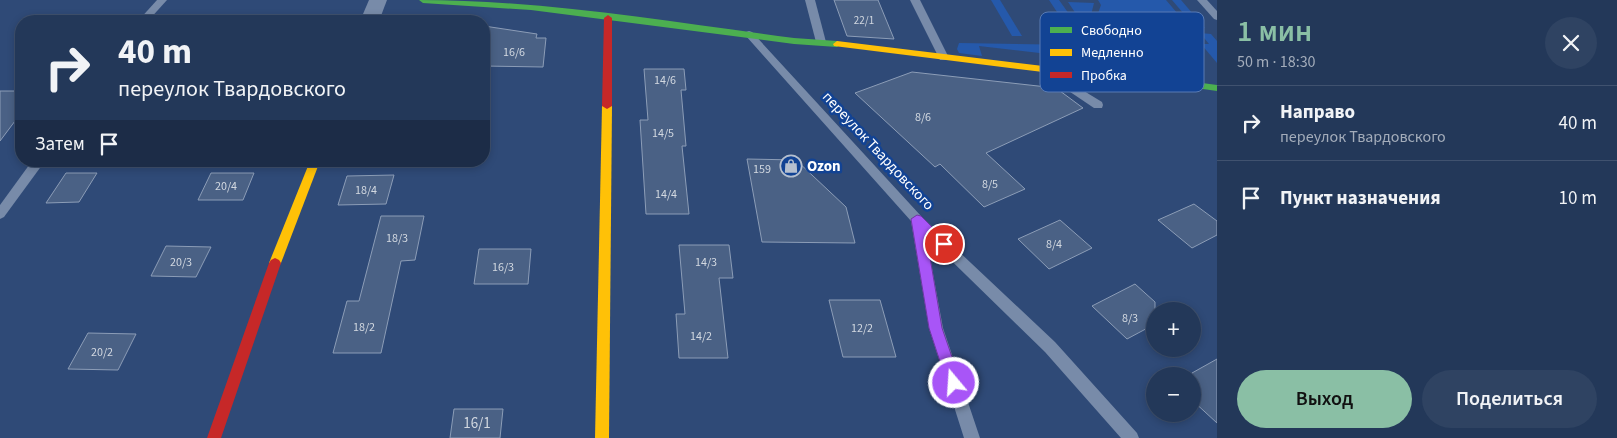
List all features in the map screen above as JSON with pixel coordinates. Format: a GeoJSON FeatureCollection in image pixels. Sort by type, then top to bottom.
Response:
{"type":"FeatureCollection","features":[{"type":"Feature","properties":{"kind":"street"},"geometry":{"type":"LineString","coordinates":[[372,15],[378,0]]}},
{"type":"Feature","properties":{"kind":"street"},"geometry":{"type":"LineString","coordinates":[[423,0],[505,3],[794,41],[821,42],[1040,69]]}},
{"type":"Feature","properties":{"kind":"street"},"geometry":{"type":"LineString","coordinates":[[602,438],[608,18]]}},
{"type":"Feature","properties":{"kind":"street"},"geometry":{"type":"LineString","coordinates":[[1204,86],[1217,88]]}},
{"type":"Feature","properties":{"kind":"street"},"geometry":{"type":"LineString","coordinates":[[214,438],[260,303],[313,167]]}},
{"type":"Feature","properties":{"kind":"lane"},"geometry":{"type":"LineString","coordinates":[[148,15],[162,0]]}},
{"type":"Feature","properties":{"kind":"lane"},"geometry":{"type":"LineString","coordinates":[[810,0],[821,42]]}},
{"type":"Feature","properties":{"kind":"lane"},"geometry":{"type":"LineString","coordinates":[[915,0],[944,58]]}},
{"type":"Feature","properties":{"kind":"lane"},"geometry":{"type":"LineString","coordinates":[[1202,0],[1217,17]]}},
{"type":"Feature","properties":{"kind":"lane","name":"переулок Твардовского"},"geometry":{"type":"LineString","coordinates":[[749,34],[917,219],[1050,347],[1131,438]]}},
{"type":"Feature","properties":{"kind":"lane"},"geometry":{"type":"LineString","coordinates":[[1078,92],[1098,105]]}},
{"type":"Feature","properties":{"kind":"lane"},"geometry":{"type":"LineString","coordinates":[[0,214],[35,167]]}},
{"type":"Feature","properties":{"kind":"lane"},"geometry":{"type":"LineString","coordinates":[[917,219],[936,328],[972,438]]}},
{"type":"Feature","properties":{"kind":"shaded area"},"geometry":{"type":"Polygon","coordinates":[[[991,0],[1000,0],[1022,36],[1012,36],[991,0]]]}},
{"type":"Feature","properties":{"kind":"shaded area"},"geometry":{"type":"Polygon","coordinates":[[[1049,0],[1059,0],[1068,12],[1057,12],[1049,0]]]}},
{"type":"Feature","properties":{"kind":"shaded area"},"geometry":{"type":"Polygon","coordinates":[[[1098,0],[1166,0],[1176,12],[1098,12],[1101,5],[1098,0]]]}},
{"type":"Feature","properties":{"kind":"shaded area"},"geometry":{"type":"Polygon","coordinates":[[[1172,0],[1181,0],[1191,12],[1182,12],[1172,0]]]}},
{"type":"Feature","properties":{"kind":"shaded area"},"geometry":{"type":"Polygon","coordinates":[[[1068,2],[1094,3],[1092,12],[1075,12],[1068,2]]]}},
{"type":"Feature","properties":{"kind":"shaded area"},"geometry":{"type":"Polygon","coordinates":[[[1204,33],[1211,34],[1217,41],[1217,63],[1204,48],[1204,44],[1209,44],[1204,38],[1204,33]]]}},
{"type":"Feature","properties":{"kind":"shaded area"},"geometry":{"type":"Polygon","coordinates":[[[959,43],[1040,44],[1040,53],[979,46],[982,56],[959,53],[957,49],[959,43]]]}},
{"type":"Feature","properties":{"kind":"building"},"geometry":{"type":"Polygon","coordinates":[[[834,0],[878,0],[894,39],[847,36],[834,0]]]}},
{"type":"Feature","properties":{"kind":"building"},"geometry":{"type":"Polygon","coordinates":[[[490,27],[537,34],[536,38],[546,38],[543,67],[490,66],[490,27]]]}},
{"type":"Feature","properties":{"kind":"building"},"geometry":{"type":"Polygon","coordinates":[[[644,69],[684,69],[686,90],[681,90],[686,146],[682,146],[689,214],[646,214],[640,120],[648,120],[644,69]]]}},
{"type":"Feature","properties":{"kind":"building"},"geometry":{"type":"Polygon","coordinates":[[[912,72],[1040,86],[1040,92],[1061,92],[1083,108],[986,153],[1025,189],[984,207],[940,164],[935,167],[855,93],[912,72]]]}},
{"type":"Feature","properties":{"kind":"building"},"geometry":{"type":"Polygon","coordinates":[[[0,91],[15,91],[15,121],[0,141],[0,91]]]}},
{"type":"Feature","properties":{"kind":"building"},"geometry":{"type":"Polygon","coordinates":[[[747,159],[796,160],[846,207],[855,243],[762,242],[747,159]]]}},
{"type":"Feature","properties":{"kind":"building"},"geometry":{"type":"Polygon","coordinates":[[[66,173],[97,173],[79,202],[46,203],[66,173]]]}},
{"type":"Feature","properties":{"kind":"building"},"geometry":{"type":"Polygon","coordinates":[[[211,173],[254,173],[243,200],[198,200],[211,173]]]}},
{"type":"Feature","properties":{"kind":"building"},"geometry":{"type":"Polygon","coordinates":[[[394,175],[386,204],[338,205],[347,176],[394,175]]]}},
{"type":"Feature","properties":{"kind":"building"},"geometry":{"type":"Polygon","coordinates":[[[1194,204],[1217,221],[1217,235],[1192,248],[1158,220],[1194,204]]]}},
{"type":"Feature","properties":{"kind":"building"},"geometry":{"type":"Polygon","coordinates":[[[381,216],[424,216],[415,260],[401,261],[381,353],[333,353],[347,301],[359,301],[381,216]]]}},
{"type":"Feature","properties":{"kind":"building"},"geometry":{"type":"Polygon","coordinates":[[[1060,220],[1092,248],[1049,269],[1018,239],[1060,220]]]}},
{"type":"Feature","properties":{"kind":"building"},"geometry":{"type":"Polygon","coordinates":[[[679,245],[729,245],[733,278],[719,278],[728,358],[679,358],[676,314],[685,314],[679,245]]]}},
{"type":"Feature","properties":{"kind":"building"},"geometry":{"type":"Polygon","coordinates":[[[166,246],[211,247],[196,277],[151,276],[166,246]]]}},
{"type":"Feature","properties":{"kind":"building"},"geometry":{"type":"Polygon","coordinates":[[[479,249],[531,249],[528,284],[474,284],[479,249]]]}},
{"type":"Feature","properties":{"kind":"building"},"geometry":{"type":"Polygon","coordinates":[[[1135,284],[1155,302],[1146,302],[1146,329],[1127,339],[1092,306],[1135,284]]]}},
{"type":"Feature","properties":{"kind":"building"},"geometry":{"type":"Polygon","coordinates":[[[829,300],[880,300],[896,357],[843,357],[829,300]]]}},
{"type":"Feature","properties":{"kind":"building"},"geometry":{"type":"Polygon","coordinates":[[[88,333],[136,334],[118,370],[68,369],[88,333]]]}},
{"type":"Feature","properties":{"kind":"building"},"geometry":{"type":"Polygon","coordinates":[[[1217,359],[1217,423],[1201,408],[1201,368],[1217,359]]]}},
{"type":"Feature","properties":{"kind":"building"},"geometry":{"type":"Polygon","coordinates":[[[454,409],[503,409],[500,438],[450,438],[454,409]]]}},
{"type":"Feature","properties":{"kind":"traffic: fast"},"geometry":{"type":"LineString","coordinates":[[423,0],[531,7],[794,41],[837,44]]}},
{"type":"Feature","properties":{"kind":"traffic: fast"},"geometry":{"type":"LineString","coordinates":[[1204,86],[1217,88]]}},
{"type":"Feature","properties":{"kind":"traffic: slow"},"geometry":{"type":"LineString","coordinates":[[837,44],[1040,69]]}},
{"type":"Feature","properties":{"kind":"traffic: slow"},"geometry":{"type":"LineString","coordinates":[[602,438],[607,106]]}},
{"type":"Feature","properties":{"kind":"traffic: slow"},"geometry":{"type":"LineString","coordinates":[[275,263],[313,167]]}},
{"type":"Feature","properties":{"kind":"traffic: jam"},"geometry":{"type":"LineString","coordinates":[[607,106],[608,18]]}},
{"type":"Feature","properties":{"kind":"traffic: jam"},"geometry":{"type":"LineString","coordinates":[[214,438],[275,263]]}},
{"type":"Feature","properties":{"kind":"place","name":"Ozon"},"geometry":{"type":"Point","coordinates":[791,166]}},
{"type":"Feature","properties":{"kind":"route"},"geometry":{"type":"LineString","coordinates":[[944,244],[917,219],[936,328],[954,383]]}}]}
